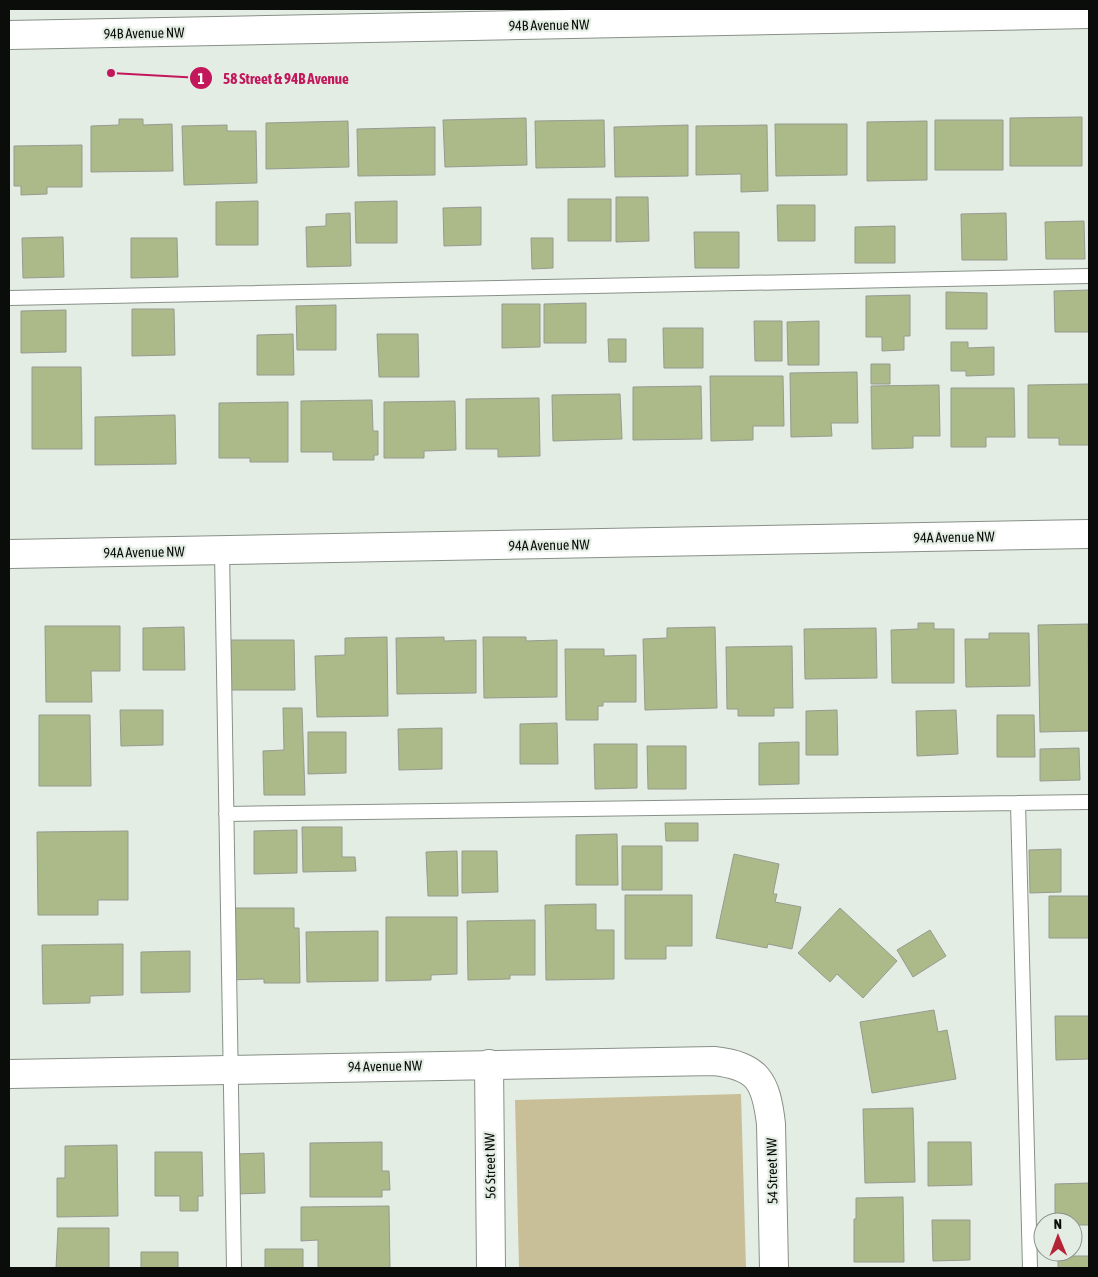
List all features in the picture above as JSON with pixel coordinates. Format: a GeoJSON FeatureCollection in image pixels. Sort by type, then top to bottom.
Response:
{"type":"FeatureCollection","features":[{"type":"Feature","properties":{"kind":"street","name":"94B Avenue NW"},"geometry":{"type":"LineString","coordinates":[[9,35],[262,20],[1089,14]]}},
{"type":"Feature","properties":{"kind":"street","name":"94A Avenue NW"},"geometry":{"type":"LineString","coordinates":[[9,554],[1089,534]]}},
{"type":"Feature","properties":{"kind":"street","name":"94 Avenue NW"},"geometry":{"type":"LineString","coordinates":[[9,1074],[714,1060],[730,1062],[746,1068],[757,1076]]}},
{"type":"Feature","properties":{"kind":"street","name":"56 Street NW"},"geometry":{"type":"LineString","coordinates":[[489,1064],[492,1268]]}},
{"type":"Feature","properties":{"kind":"street","name":"54 Street NW"},"geometry":{"type":"LineString","coordinates":[[757,1076],[769,1104],[771,1124],[774,1268]]}},
{"type":"Feature","properties":{"kind":"lane"},"geometry":{"type":"LineString","coordinates":[[9,298],[1089,276]]}},
{"type":"Feature","properties":{"kind":"lane"},"geometry":{"type":"LineString","coordinates":[[222,551],[234,1268]]}},
{"type":"Feature","properties":{"kind":"lane"},"geometry":{"type":"LineString","coordinates":[[226,814],[1089,802]]}},
{"type":"Feature","properties":{"kind":"lane"},"geometry":{"type":"LineString","coordinates":[[1018,803],[1030,1268]]}},
{"type":"Feature","properties":{"kind":"shaded area"},"geometry":{"type":"Polygon","coordinates":[[[741,1094],[746,1268],[519,1268],[515,1100],[741,1094]]]}},
{"type":"Feature","properties":{"kind":"building"},"geometry":{"type":"Polygon","coordinates":[[[1082,117],[1082,166],[1010,166],[1010,118],[1082,117]]]}},
{"type":"Feature","properties":{"kind":"building"},"geometry":{"type":"Polygon","coordinates":[[[526,118],[527,165],[445,167],[443,120],[526,118]]]}},
{"type":"Feature","properties":{"kind":"building"},"geometry":{"type":"Polygon","coordinates":[[[119,119],[143,119],[143,125],[172,124],[173,171],[91,172],[91,126],[119,125],[119,119]]]}},
{"type":"Feature","properties":{"kind":"building"},"geometry":{"type":"Polygon","coordinates":[[[604,120],[605,167],[536,168],[535,121],[604,120]]]}},
{"type":"Feature","properties":{"kind":"building"},"geometry":{"type":"Polygon","coordinates":[[[935,120],[1003,120],[1003,170],[935,170],[935,120]]]}},
{"type":"Feature","properties":{"kind":"building"},"geometry":{"type":"Polygon","coordinates":[[[348,121],[349,167],[266,169],[266,123],[348,121]]]}},
{"type":"Feature","properties":{"kind":"building"},"geometry":{"type":"Polygon","coordinates":[[[927,121],[927,180],[867,181],[867,122],[927,121]]]}},
{"type":"Feature","properties":{"kind":"building"},"geometry":{"type":"Polygon","coordinates":[[[775,124],[847,124],[847,175],[776,176],[775,124]]]}},
{"type":"Feature","properties":{"kind":"building"},"geometry":{"type":"Polygon","coordinates":[[[227,125],[227,131],[256,131],[257,183],[184,185],[182,126],[227,125]]]}},
{"type":"Feature","properties":{"kind":"building"},"geometry":{"type":"Polygon","coordinates":[[[688,125],[688,176],[615,177],[614,127],[688,125]]]}},
{"type":"Feature","properties":{"kind":"building"},"geometry":{"type":"Polygon","coordinates":[[[767,125],[768,191],[741,192],[741,174],[696,175],[696,126],[767,125]]]}},
{"type":"Feature","properties":{"kind":"building"},"geometry":{"type":"Polygon","coordinates":[[[435,127],[435,175],[358,176],[357,129],[435,127]]]}},
{"type":"Feature","properties":{"kind":"building"},"geometry":{"type":"Polygon","coordinates":[[[82,145],[82,187],[47,187],[47,194],[21,195],[21,186],[14,186],[14,146],[82,145]]]}},
{"type":"Feature","properties":{"kind":"building"},"geometry":{"type":"Polygon","coordinates":[[[616,197],[648,197],[649,241],[616,242],[616,197]]]}},
{"type":"Feature","properties":{"kind":"building"},"geometry":{"type":"Polygon","coordinates":[[[568,199],[611,199],[611,241],[568,241],[568,199]]]}},
{"type":"Feature","properties":{"kind":"building"},"geometry":{"type":"Polygon","coordinates":[[[258,201],[258,245],[216,245],[216,202],[258,201]]]}},
{"type":"Feature","properties":{"kind":"building"},"geometry":{"type":"Polygon","coordinates":[[[397,201],[397,243],[356,243],[355,202],[397,201]]]}},
{"type":"Feature","properties":{"kind":"building"},"geometry":{"type":"Polygon","coordinates":[[[777,205],[815,205],[815,241],[778,241],[777,205]]]}},
{"type":"Feature","properties":{"kind":"building"},"geometry":{"type":"Polygon","coordinates":[[[481,207],[481,245],[444,246],[443,208],[481,207]]]}},
{"type":"Feature","properties":{"kind":"building"},"geometry":{"type":"Polygon","coordinates":[[[350,213],[351,266],[307,267],[306,227],[326,226],[326,214],[350,213]]]}},
{"type":"Feature","properties":{"kind":"building"},"geometry":{"type":"Polygon","coordinates":[[[1006,213],[1007,260],[962,260],[961,214],[1006,213]]]}},
{"type":"Feature","properties":{"kind":"building"},"geometry":{"type":"Polygon","coordinates":[[[1084,221],[1085,259],[1046,259],[1045,222],[1084,221]]]}},
{"type":"Feature","properties":{"kind":"building"},"geometry":{"type":"Polygon","coordinates":[[[895,226],[895,263],[855,263],[855,227],[895,226]]]}},
{"type":"Feature","properties":{"kind":"building"},"geometry":{"type":"Polygon","coordinates":[[[694,232],[739,232],[739,268],[695,268],[694,232]]]}},
{"type":"Feature","properties":{"kind":"building"},"geometry":{"type":"Polygon","coordinates":[[[63,237],[64,277],[23,278],[22,238],[63,237]]]}},
{"type":"Feature","properties":{"kind":"building"},"geometry":{"type":"Polygon","coordinates":[[[131,238],[177,238],[178,277],[131,278],[131,238]]]}},
{"type":"Feature","properties":{"kind":"building"},"geometry":{"type":"Polygon","coordinates":[[[531,238],[553,238],[553,268],[532,269],[531,238]]]}},
{"type":"Feature","properties":{"kind":"building"},"geometry":{"type":"Polygon","coordinates":[[[1089,290],[1089,332],[1055,332],[1054,291],[1089,290]]]}},
{"type":"Feature","properties":{"kind":"building"},"geometry":{"type":"Polygon","coordinates":[[[946,292],[987,293],[987,329],[946,329],[946,292]]]}},
{"type":"Feature","properties":{"kind":"building"},"geometry":{"type":"Polygon","coordinates":[[[910,295],[910,336],[904,336],[904,350],[882,351],[882,337],[866,337],[866,296],[910,295]]]}},
{"type":"Feature","properties":{"kind":"building"},"geometry":{"type":"Polygon","coordinates":[[[586,303],[586,343],[544,343],[544,304],[586,303]]]}},
{"type":"Feature","properties":{"kind":"building"},"geometry":{"type":"Polygon","coordinates":[[[502,304],[540,304],[540,347],[502,348],[502,304]]]}},
{"type":"Feature","properties":{"kind":"building"},"geometry":{"type":"Polygon","coordinates":[[[336,305],[336,350],[297,350],[296,306],[336,305]]]}},
{"type":"Feature","properties":{"kind":"building"},"geometry":{"type":"Polygon","coordinates":[[[132,309],[174,309],[175,355],[132,356],[132,309]]]}},
{"type":"Feature","properties":{"kind":"building"},"geometry":{"type":"Polygon","coordinates":[[[66,310],[66,352],[21,353],[21,311],[66,310]]]}},
{"type":"Feature","properties":{"kind":"building"},"geometry":{"type":"Polygon","coordinates":[[[754,321],[782,321],[782,361],[755,361],[754,321]]]}},
{"type":"Feature","properties":{"kind":"building"},"geometry":{"type":"Polygon","coordinates":[[[819,321],[819,365],[788,365],[787,322],[819,321]]]}},
{"type":"Feature","properties":{"kind":"building"},"geometry":{"type":"Polygon","coordinates":[[[663,328],[703,328],[703,368],[664,368],[663,328]]]}},
{"type":"Feature","properties":{"kind":"building"},"geometry":{"type":"Polygon","coordinates":[[[293,334],[294,375],[257,375],[257,335],[293,334]]]}},
{"type":"Feature","properties":{"kind":"building"},"geometry":{"type":"Polygon","coordinates":[[[377,334],[418,334],[419,377],[379,377],[377,334]]]}},
{"type":"Feature","properties":{"kind":"building"},"geometry":{"type":"Polygon","coordinates":[[[608,339],[626,339],[626,362],[609,362],[608,339]]]}},
{"type":"Feature","properties":{"kind":"building"},"geometry":{"type":"Polygon","coordinates":[[[951,342],[968,342],[968,348],[994,347],[994,375],[966,376],[966,371],[951,371],[951,342]]]}},
{"type":"Feature","properties":{"kind":"building"},"geometry":{"type":"Polygon","coordinates":[[[871,364],[890,364],[890,384],[871,384],[871,364]]]}},
{"type":"Feature","properties":{"kind":"building"},"geometry":{"type":"Polygon","coordinates":[[[32,367],[81,367],[82,449],[32,449],[32,367]]]}},
{"type":"Feature","properties":{"kind":"building"},"geometry":{"type":"Polygon","coordinates":[[[857,372],[858,423],[831,423],[832,436],[791,437],[790,373],[857,372]]]}},
{"type":"Feature","properties":{"kind":"building"},"geometry":{"type":"Polygon","coordinates":[[[710,376],[783,376],[784,426],[753,426],[753,440],[711,441],[710,376]]]}},
{"type":"Feature","properties":{"kind":"building"},"geometry":{"type":"Polygon","coordinates":[[[1089,384],[1089,445],[1059,445],[1059,438],[1028,438],[1028,385],[1089,384]]]}},
{"type":"Feature","properties":{"kind":"building"},"geometry":{"type":"Polygon","coordinates":[[[939,385],[940,436],[913,436],[913,448],[872,449],[871,386],[939,385]]]}},
{"type":"Feature","properties":{"kind":"building"},"geometry":{"type":"Polygon","coordinates":[[[701,386],[702,439],[633,440],[633,387],[701,386]]]}},
{"type":"Feature","properties":{"kind":"building"},"geometry":{"type":"Polygon","coordinates":[[[951,388],[1014,388],[1015,437],[986,437],[986,447],[951,447],[951,388]]]}},
{"type":"Feature","properties":{"kind":"building"},"geometry":{"type":"Polygon","coordinates":[[[620,394],[622,439],[553,441],[552,395],[620,394]]]}},
{"type":"Feature","properties":{"kind":"building"},"geometry":{"type":"Polygon","coordinates":[[[539,398],[540,456],[498,457],[498,449],[466,449],[466,399],[539,398]]]}},
{"type":"Feature","properties":{"kind":"building"},"geometry":{"type":"Polygon","coordinates":[[[372,400],[373,431],[378,431],[378,455],[374,455],[374,460],[333,460],[333,452],[301,452],[301,401],[372,400]]]}},
{"type":"Feature","properties":{"kind":"building"},"geometry":{"type":"Polygon","coordinates":[[[455,401],[456,450],[424,451],[424,458],[384,458],[384,402],[455,401]]]}},
{"type":"Feature","properties":{"kind":"building"},"geometry":{"type":"Polygon","coordinates":[[[288,402],[288,462],[250,462],[250,458],[219,458],[219,403],[288,402]]]}},
{"type":"Feature","properties":{"kind":"building"},"geometry":{"type":"Polygon","coordinates":[[[175,415],[176,464],[95,465],[95,417],[175,415]]]}},
{"type":"Feature","properties":{"kind":"building"},"geometry":{"type":"Polygon","coordinates":[[[918,623],[934,623],[934,629],[954,629],[954,683],[892,683],[891,630],[918,629],[918,623]]]}},
{"type":"Feature","properties":{"kind":"building"},"geometry":{"type":"Polygon","coordinates":[[[1088,624],[1089,731],[1040,732],[1038,625],[1088,624]]]}},
{"type":"Feature","properties":{"kind":"building"},"geometry":{"type":"Polygon","coordinates":[[[45,626],[120,626],[120,671],[91,671],[92,702],[46,702],[45,626]]]}},
{"type":"Feature","properties":{"kind":"building"},"geometry":{"type":"Polygon","coordinates":[[[184,627],[185,670],[143,670],[143,628],[184,627]]]}},
{"type":"Feature","properties":{"kind":"building"},"geometry":{"type":"Polygon","coordinates":[[[715,627],[717,708],[645,710],[643,639],[667,638],[667,628],[715,627]]]}},
{"type":"Feature","properties":{"kind":"building"},"geometry":{"type":"Polygon","coordinates":[[[876,628],[877,678],[805,679],[804,629],[876,628]]]}},
{"type":"Feature","properties":{"kind":"building"},"geometry":{"type":"Polygon","coordinates":[[[989,633],[1029,633],[1030,686],[966,687],[965,639],[989,639],[989,633]]]}},
{"type":"Feature","properties":{"kind":"building"},"geometry":{"type":"Polygon","coordinates":[[[387,637],[388,716],[317,717],[315,656],[345,655],[345,638],[387,637]]]}},
{"type":"Feature","properties":{"kind":"building"},"geometry":{"type":"Polygon","coordinates":[[[444,637],[444,641],[476,640],[476,693],[397,694],[396,638],[444,637]]]}},
{"type":"Feature","properties":{"kind":"building"},"geometry":{"type":"Polygon","coordinates":[[[483,637],[526,637],[526,641],[557,640],[557,697],[484,698],[483,637]]]}},
{"type":"Feature","properties":{"kind":"building"},"geometry":{"type":"Polygon","coordinates":[[[225,640],[294,640],[295,690],[225,690],[225,640]]]}},
{"type":"Feature","properties":{"kind":"building"},"geometry":{"type":"Polygon","coordinates":[[[792,646],[793,708],[774,708],[774,716],[738,716],[738,709],[727,709],[726,647],[792,646]]]}},
{"type":"Feature","properties":{"kind":"building"},"geometry":{"type":"Polygon","coordinates":[[[565,649],[604,649],[604,656],[636,655],[636,702],[603,702],[603,706],[598,706],[598,720],[566,720],[565,649]]]}},
{"type":"Feature","properties":{"kind":"building"},"geometry":{"type":"Polygon","coordinates":[[[283,708],[302,708],[305,795],[264,795],[263,751],[284,750],[283,708]]]}},
{"type":"Feature","properties":{"kind":"building"},"geometry":{"type":"Polygon","coordinates":[[[120,710],[163,710],[163,745],[121,746],[120,710]]]}},
{"type":"Feature","properties":{"kind":"building"},"geometry":{"type":"Polygon","coordinates":[[[837,710],[838,755],[806,755],[806,711],[837,710]]]}},
{"type":"Feature","properties":{"kind":"building"},"geometry":{"type":"Polygon","coordinates":[[[956,710],[958,754],[917,756],[916,711],[956,710]]]}},
{"type":"Feature","properties":{"kind":"building"},"geometry":{"type":"Polygon","coordinates":[[[39,715],[90,715],[91,786],[39,786],[39,715]]]}},
{"type":"Feature","properties":{"kind":"building"},"geometry":{"type":"Polygon","coordinates":[[[997,715],[1034,715],[1035,757],[997,757],[997,715]]]}},
{"type":"Feature","properties":{"kind":"building"},"geometry":{"type":"Polygon","coordinates":[[[557,723],[558,764],[520,764],[520,724],[557,723]]]}},
{"type":"Feature","properties":{"kind":"building"},"geometry":{"type":"Polygon","coordinates":[[[442,728],[442,769],[399,770],[398,729],[442,728]]]}},
{"type":"Feature","properties":{"kind":"building"},"geometry":{"type":"Polygon","coordinates":[[[308,732],[346,732],[346,773],[308,774],[308,732]]]}},
{"type":"Feature","properties":{"kind":"building"},"geometry":{"type":"Polygon","coordinates":[[[799,742],[799,784],[759,785],[759,743],[799,742]]]}},
{"type":"Feature","properties":{"kind":"building"},"geometry":{"type":"Polygon","coordinates":[[[594,744],[637,744],[637,788],[595,789],[594,744]]]}},
{"type":"Feature","properties":{"kind":"building"},"geometry":{"type":"Polygon","coordinates":[[[647,746],[686,746],[686,789],[648,789],[647,746]]]}},
{"type":"Feature","properties":{"kind":"building"},"geometry":{"type":"Polygon","coordinates":[[[1079,748],[1080,780],[1040,781],[1040,749],[1079,748]]]}},
{"type":"Feature","properties":{"kind":"building"},"geometry":{"type":"Polygon","coordinates":[[[665,823],[698,823],[698,841],[666,841],[665,823]]]}},
{"type":"Feature","properties":{"kind":"building"},"geometry":{"type":"Polygon","coordinates":[[[302,827],[342,827],[342,857],[355,857],[356,871],[303,872],[302,827]]]}},
{"type":"Feature","properties":{"kind":"building"},"geometry":{"type":"Polygon","coordinates":[[[297,830],[297,873],[254,874],[254,831],[297,830]]]}},
{"type":"Feature","properties":{"kind":"building"},"geometry":{"type":"Polygon","coordinates":[[[128,831],[128,900],[98,900],[98,915],[38,915],[37,832],[128,831]]]}},
{"type":"Feature","properties":{"kind":"building"},"geometry":{"type":"Polygon","coordinates":[[[617,834],[618,885],[576,885],[576,835],[617,834]]]}},
{"type":"Feature","properties":{"kind":"building"},"geometry":{"type":"Polygon","coordinates":[[[622,846],[662,846],[662,890],[622,890],[622,846]]]}},
{"type":"Feature","properties":{"kind":"building"},"geometry":{"type":"Polygon","coordinates":[[[1061,849],[1061,892],[1030,893],[1029,850],[1061,849]]]}},
{"type":"Feature","properties":{"kind":"building"},"geometry":{"type":"Polygon","coordinates":[[[457,851],[458,896],[428,896],[426,852],[457,851]]]}},
{"type":"Feature","properties":{"kind":"building"},"geometry":{"type":"Polygon","coordinates":[[[462,851],[497,851],[498,892],[462,893],[462,851]]]}},
{"type":"Feature","properties":{"kind":"building"},"geometry":{"type":"Polygon","coordinates":[[[734,854],[779,864],[773,894],[777,894],[775,902],[801,907],[792,949],[768,944],[767,948],[716,938],[734,854]]]}},
{"type":"Feature","properties":{"kind":"building"},"geometry":{"type":"Polygon","coordinates":[[[625,895],[692,895],[692,946],[666,946],[666,959],[625,959],[625,895]]]}},
{"type":"Feature","properties":{"kind":"building"},"geometry":{"type":"Polygon","coordinates":[[[1049,896],[1089,896],[1089,938],[1049,938],[1049,896]]]}},
{"type":"Feature","properties":{"kind":"building"},"geometry":{"type":"Polygon","coordinates":[[[596,904],[596,930],[614,930],[614,979],[546,980],[545,905],[596,904]]]}},
{"type":"Feature","properties":{"kind":"building"},"geometry":{"type":"Polygon","coordinates":[[[228,908],[294,908],[294,928],[299,928],[300,983],[264,983],[264,979],[227,980],[228,908]]]}},
{"type":"Feature","properties":{"kind":"building"},"geometry":{"type":"Polygon","coordinates":[[[840,908],[897,961],[863,998],[837,974],[830,982],[798,953],[840,908]]]}},
{"type":"Feature","properties":{"kind":"building"},"geometry":{"type":"Polygon","coordinates":[[[386,917],[457,917],[457,974],[431,975],[431,980],[386,981],[386,917]]]}},
{"type":"Feature","properties":{"kind":"building"},"geometry":{"type":"Polygon","coordinates":[[[535,920],[535,975],[510,975],[510,979],[468,980],[467,921],[535,920]]]}},
{"type":"Feature","properties":{"kind":"building"},"geometry":{"type":"Polygon","coordinates":[[[930,930],[946,956],[913,977],[897,950],[930,930]]]}},
{"type":"Feature","properties":{"kind":"building"},"geometry":{"type":"Polygon","coordinates":[[[378,931],[378,981],[307,982],[306,932],[378,931]]]}},
{"type":"Feature","properties":{"kind":"building"},"geometry":{"type":"Polygon","coordinates":[[[123,944],[123,995],[90,996],[90,1003],[43,1004],[42,945],[123,944]]]}},
{"type":"Feature","properties":{"kind":"building"},"geometry":{"type":"Polygon","coordinates":[[[190,951],[190,992],[141,993],[141,952],[190,951]]]}},
{"type":"Feature","properties":{"kind":"building"},"geometry":{"type":"Polygon","coordinates":[[[934,1010],[938,1032],[947,1030],[956,1079],[872,1093],[860,1022],[934,1010]]]}},
{"type":"Feature","properties":{"kind":"building"},"geometry":{"type":"Polygon","coordinates":[[[1055,1016],[1089,1016],[1089,1059],[1056,1060],[1055,1016]]]}},
{"type":"Feature","properties":{"kind":"building"},"geometry":{"type":"Polygon","coordinates":[[[913,1108],[915,1182],[865,1183],[863,1109],[913,1108]]]}},
{"type":"Feature","properties":{"kind":"building"},"geometry":{"type":"Polygon","coordinates":[[[382,1142],[382,1171],[389,1171],[390,1190],[382,1190],[382,1197],[310,1197],[310,1143],[382,1142]]]}},
{"type":"Feature","properties":{"kind":"building"},"geometry":{"type":"Polygon","coordinates":[[[928,1142],[971,1142],[972,1185],[928,1186],[928,1142]]]}},
{"type":"Feature","properties":{"kind":"building"},"geometry":{"type":"Polygon","coordinates":[[[117,1145],[118,1216],[57,1217],[57,1178],[65,1178],[65,1146],[117,1145]]]}},
{"type":"Feature","properties":{"kind":"building"},"geometry":{"type":"Polygon","coordinates":[[[155,1152],[202,1152],[203,1196],[198,1196],[198,1211],[180,1211],[180,1196],[155,1196],[155,1152]]]}},
{"type":"Feature","properties":{"kind":"building"},"geometry":{"type":"Polygon","coordinates":[[[264,1153],[265,1193],[237,1194],[236,1154],[264,1153]]]}},
{"type":"Feature","properties":{"kind":"building"},"geometry":{"type":"Polygon","coordinates":[[[1089,1183],[1089,1225],[1083,1225],[1083,1212],[1055,1212],[1055,1184],[1089,1183]]]}},
{"type":"Feature","properties":{"kind":"building"},"geometry":{"type":"Polygon","coordinates":[[[903,1197],[904,1262],[854,1262],[856,1198],[903,1197]]]}},
{"type":"Feature","properties":{"kind":"building"},"geometry":{"type":"Polygon","coordinates":[[[389,1206],[390,1268],[318,1268],[318,1240],[301,1241],[301,1207],[389,1206]]]}},
{"type":"Feature","properties":{"kind":"building"},"geometry":{"type":"Polygon","coordinates":[[[932,1220],[970,1220],[970,1260],[933,1261],[932,1220]]]}},
{"type":"Feature","properties":{"kind":"building"},"geometry":{"type":"Polygon","coordinates":[[[58,1228],[109,1228],[109,1268],[56,1268],[58,1228]]]}},
{"type":"Feature","properties":{"kind":"building"},"geometry":{"type":"Polygon","coordinates":[[[265,1249],[303,1249],[303,1268],[265,1268],[265,1249]]]}},
{"type":"Feature","properties":{"kind":"building"},"geometry":{"type":"Polygon","coordinates":[[[141,1252],[178,1252],[178,1268],[141,1268],[141,1252]]]}},
{"type":"Feature","properties":{"kind":"building"},"geometry":{"type":"Polygon","coordinates":[[[1083,1256],[1089,1256],[1089,1268],[1058,1268],[1058,1262],[1083,1262],[1083,1256]]]}},
{"type":"Feature","properties":{"kind":"place","name":"58 Street & 94B Avenue"},"geometry":{"type":"Point","coordinates":[111,73]}}]}
